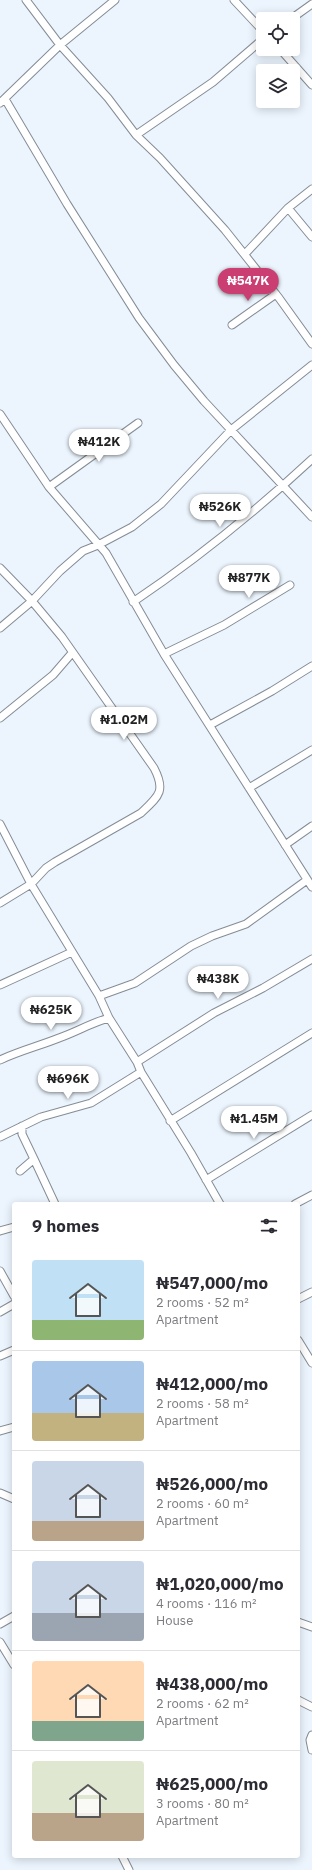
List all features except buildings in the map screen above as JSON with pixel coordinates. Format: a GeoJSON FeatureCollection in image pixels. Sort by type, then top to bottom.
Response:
{"type":"FeatureCollection","features":[{"type":"Feature","properties":{"kind":"street"},"geometry":{"type":"LineString","coordinates":[[26,0],[60,44],[108,98],[136,135],[160,158],[245,254],[312,344]]}},
{"type":"Feature","properties":{"kind":"street"},"geometry":{"type":"LineString","coordinates":[[115,0],[60,44],[15,86],[2,101],[139,318],[174,366],[312,517]]}},
{"type":"Feature","properties":{"kind":"street"},"geometry":{"type":"LineString","coordinates":[[234,0],[256,24]]}},
{"type":"Feature","properties":{"kind":"street"},"geometry":{"type":"LineString","coordinates":[[300,13],[312,4]]}},
{"type":"Feature","properties":{"kind":"street"},"geometry":{"type":"LineString","coordinates":[[136,135],[213,82],[256,45]]}},
{"type":"Feature","properties":{"kind":"street"},"geometry":{"type":"LineString","coordinates":[[286,56],[312,85]]}},
{"type":"Feature","properties":{"kind":"street"},"geometry":{"type":"LineString","coordinates":[[245,254],[288,208],[312,189]]}},
{"type":"Feature","properties":{"kind":"street"},"geometry":{"type":"LineString","coordinates":[[288,208],[312,237]]}},
{"type":"Feature","properties":{"kind":"street"},"geometry":{"type":"LineString","coordinates":[[232,325],[276,294]]}},
{"type":"Feature","properties":{"kind":"street"},"geometry":{"type":"LineString","coordinates":[[0,628],[32,601],[60,571],[83,551],[98,545],[132,527],[161,504],[231,430],[312,364]]}},
{"type":"Feature","properties":{"kind":"street"},"geometry":{"type":"LineString","coordinates":[[0,414],[49,487],[106,553],[164,654],[312,887]]}},
{"type":"Feature","properties":{"kind":"street"},"geometry":{"type":"LineString","coordinates":[[49,487],[138,423]]}},
{"type":"Feature","properties":{"kind":"street"},"geometry":{"type":"LineString","coordinates":[[133,602],[163,582],[231,531],[312,459]]}},
{"type":"Feature","properties":{"kind":"street"},"geometry":{"type":"LineString","coordinates":[[0,568],[32,601],[92,679],[154,768],[160,780],[161,786],[153,802],[141,813],[55,862],[46,868],[31,884],[0,903]]}},
{"type":"Feature","properties":{"kind":"street"},"geometry":{"type":"LineString","coordinates":[[164,654],[224,625],[290,585]]}},
{"type":"Feature","properties":{"kind":"street"},"geometry":{"type":"LineString","coordinates":[[0,718],[53,675],[72,653]]}},
{"type":"Feature","properties":{"kind":"street"},"geometry":{"type":"LineString","coordinates":[[210,725],[272,691],[312,666]]}},
{"type":"Feature","properties":{"kind":"street"},"geometry":{"type":"LineString","coordinates":[[249,788],[312,750]]}},
{"type":"Feature","properties":{"kind":"street"},"geometry":{"type":"LineString","coordinates":[[0,824],[31,884],[99,996],[109,1018],[137,1062],[140,1072],[219,1202]]}},
{"type":"Feature","properties":{"kind":"street"},"geometry":{"type":"LineString","coordinates":[[285,845],[312,826]]}},
{"type":"Feature","properties":{"kind":"street"},"geometry":{"type":"LineString","coordinates":[[99,996],[135,983],[191,946],[212,936],[246,924],[308,880]]}},
{"type":"Feature","properties":{"kind":"street"},"geometry":{"type":"LineString","coordinates":[[0,986],[72,952]]}},
{"type":"Feature","properties":{"kind":"street"},"geometry":{"type":"LineString","coordinates":[[137,1062],[214,1013],[262,988],[312,959]]}},
{"type":"Feature","properties":{"kind":"street"},"geometry":{"type":"LineString","coordinates":[[0,1060],[21,1050],[60,1038],[93,1022],[109,1018]]}},
{"type":"Feature","properties":{"kind":"street"},"geometry":{"type":"LineString","coordinates":[[170,1121],[312,1033]]}},
{"type":"Feature","properties":{"kind":"street"},"geometry":{"type":"LineString","coordinates":[[0,1137],[42,1117],[91,1103],[140,1072]]}},
{"type":"Feature","properties":{"kind":"street"},"geometry":{"type":"LineString","coordinates":[[206,1180],[312,1115]]}},
{"type":"Feature","properties":{"kind":"street"},"geometry":{"type":"LineString","coordinates":[[22,1126],[22,1134],[54,1202]]}},
{"type":"Feature","properties":{"kind":"street"},"geometry":{"type":"LineString","coordinates":[[20,1171],[34,1159]]}},
{"type":"Feature","properties":{"kind":"street"},"geometry":{"type":"LineString","coordinates":[[299,1202],[312,1195]]}},
{"type":"Feature","properties":{"kind":"street"},"geometry":{"type":"LineString","coordinates":[[0,1230],[12,1227]]}},
{"type":"Feature","properties":{"kind":"street"},"geometry":{"type":"LineString","coordinates":[[0,1271],[12,1292]]}},
{"type":"Feature","properties":{"kind":"street"},"geometry":{"type":"LineString","coordinates":[[300,1298],[312,1292]]}},
{"type":"Feature","properties":{"kind":"street"},"geometry":{"type":"LineString","coordinates":[[0,1312],[12,1305]]}},
{"type":"Feature","properties":{"kind":"street"},"geometry":{"type":"LineString","coordinates":[[300,1343],[312,1363]]}},
{"type":"Feature","properties":{"kind":"street"},"geometry":{"type":"LineString","coordinates":[[0,1356],[12,1351]]}},
{"type":"Feature","properties":{"kind":"street"},"geometry":{"type":"LineString","coordinates":[[0,1431],[12,1427]]}},
{"type":"Feature","properties":{"kind":"street"},"geometry":{"type":"LineString","coordinates":[[0,1493],[12,1498]]}},
{"type":"Feature","properties":{"kind":"street"},"geometry":{"type":"LineString","coordinates":[[0,1624],[12,1617]]}},
{"type":"Feature","properties":{"kind":"street"},"geometry":{"type":"LineString","coordinates":[[300,1623],[312,1627]]}},
{"type":"Feature","properties":{"kind":"street"},"geometry":{"type":"LineString","coordinates":[[0,1642],[12,1662]]}},
{"type":"Feature","properties":{"kind":"street"},"geometry":{"type":"LineString","coordinates":[[300,1701],[312,1707]]}},
{"type":"Feature","properties":{"kind":"street"},"geometry":{"type":"LineString","coordinates":[[312,1735],[310,1740],[312,1750]]}},
{"type":"Feature","properties":{"kind":"street"},"geometry":{"type":"LineString","coordinates":[[123,1858],[129,1870]]}}]}
